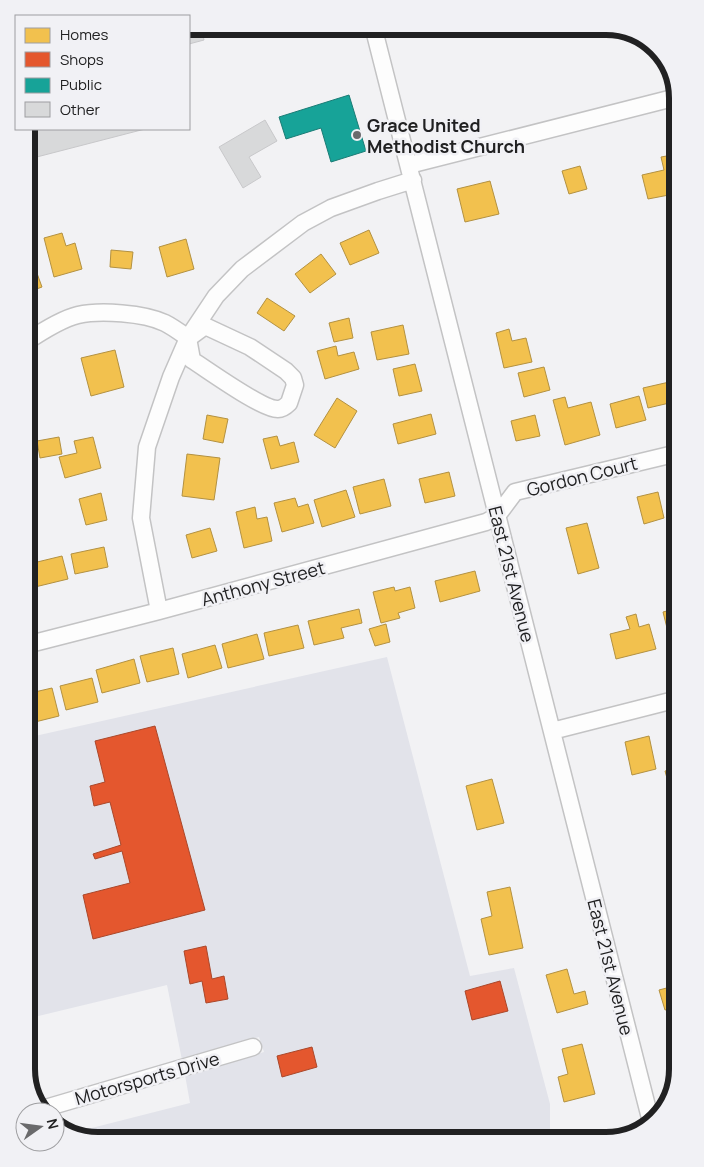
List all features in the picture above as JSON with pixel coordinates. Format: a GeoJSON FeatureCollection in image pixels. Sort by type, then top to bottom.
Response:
{"type":"FeatureCollection","features":[{"type":"Feature","properties":{"kind":"street","name":"East 21st Avenue"},"geometry":{"type":"LineString","coordinates":[[375,35],[649,1114]]}},
{"type":"Feature","properties":{"kind":"street"},"geometry":{"type":"LineString","coordinates":[[160,611],[141,518],[146,447],[171,377],[188,338],[216,296],[242,269],[303,223],[331,208],[378,191],[411,173],[669,99]]}},
{"type":"Feature","properties":{"kind":"street"},"geometry":{"type":"LineString","coordinates":[[35,336],[77,315],[107,312],[165,323],[188,338],[192,360],[235,388],[268,407],[279,409],[289,403],[294,390],[292,378],[286,371],[250,348],[205,326],[188,338]]}},
{"type":"Feature","properties":{"kind":"street","name":"Gordon Court"},"geometry":{"type":"LineString","coordinates":[[497,516],[515,492],[669,455]]}},
{"type":"Feature","properties":{"kind":"street","name":"Anthony Street"},"geometry":{"type":"LineString","coordinates":[[35,643],[160,611],[486,522],[497,516]]}},
{"type":"Feature","properties":{"kind":"street"},"geometry":{"type":"LineString","coordinates":[[552,730],[669,701]]}},
{"type":"Feature","properties":{"kind":"street","name":"Motorsports Drive"},"geometry":{"type":"LineString","coordinates":[[65,1103],[253,1047]]}},
{"type":"Feature","properties":{"kind":"shaded area"},"geometry":{"type":"Polygon","coordinates":[[[387,657],[470,976],[514,968],[550,1104],[550,1132],[94,1132],[83,1130],[190,1103],[185,1075],[264,1052],[259,1037],[182,1060],[167,985],[35,1017],[35,736],[387,657]]]}},
{"type":"Feature","properties":{"kind":"building: Homes"},"geometry":{"type":"Polygon","coordinates":[[[669,156],[669,195],[648,199],[642,175],[664,170],[661,157],[669,156]]]}},
{"type":"Feature","properties":{"kind":"building: Homes"},"geometry":{"type":"Polygon","coordinates":[[[580,166],[587,189],[569,194],[562,171],[580,166]]]}},
{"type":"Feature","properties":{"kind":"building: Homes"},"geometry":{"type":"Polygon","coordinates":[[[490,181],[499,214],[465,222],[457,189],[490,181]]]}},
{"type":"Feature","properties":{"kind":"building: Homes"},"geometry":{"type":"Polygon","coordinates":[[[369,230],[379,253],[350,265],[340,243],[369,230]]]}},
{"type":"Feature","properties":{"kind":"building: Homes"},"geometry":{"type":"Polygon","coordinates":[[[62,233],[66,246],[75,243],[82,269],[54,277],[44,238],[62,233]]]}},
{"type":"Feature","properties":{"kind":"building: Homes"},"geometry":{"type":"Polygon","coordinates":[[[186,239],[194,269],[167,277],[159,247],[186,239]]]}},
{"type":"Feature","properties":{"kind":"building: Homes"},"geometry":{"type":"Polygon","coordinates":[[[111,250],[133,252],[131,269],[110,267],[111,250]]]}},
{"type":"Feature","properties":{"kind":"building: Homes"},"geometry":{"type":"Polygon","coordinates":[[[321,254],[336,274],[310,293],[295,274],[321,254]]]}},
{"type":"Feature","properties":{"kind":"building: Homes"},"geometry":{"type":"Polygon","coordinates":[[[35,268],[42,287],[35,290],[35,268]]]}},
{"type":"Feature","properties":{"kind":"building: Homes"},"geometry":{"type":"Polygon","coordinates":[[[267,298],[295,316],[284,331],[257,313],[267,298]]]}},
{"type":"Feature","properties":{"kind":"building: Homes"},"geometry":{"type":"Polygon","coordinates":[[[349,318],[353,338],[334,342],[329,323],[349,318]]]}},
{"type":"Feature","properties":{"kind":"building: Homes"},"geometry":{"type":"Polygon","coordinates":[[[403,325],[409,354],[377,360],[371,332],[403,325]]]}},
{"type":"Feature","properties":{"kind":"building: Homes"},"geometry":{"type":"Polygon","coordinates":[[[509,329],[512,341],[526,338],[532,362],[504,368],[496,333],[509,329]]]}},
{"type":"Feature","properties":{"kind":"building: Homes"},"geometry":{"type":"Polygon","coordinates":[[[336,346],[338,356],[354,352],[359,369],[325,379],[317,351],[336,346]]]}},
{"type":"Feature","properties":{"kind":"building: Homes"},"geometry":{"type":"Polygon","coordinates":[[[115,350],[124,387],[91,396],[81,358],[115,350]]]}},
{"type":"Feature","properties":{"kind":"building: Homes"},"geometry":{"type":"Polygon","coordinates":[[[415,364],[422,391],[399,396],[393,369],[415,364]]]}},
{"type":"Feature","properties":{"kind":"building: Homes"},"geometry":{"type":"Polygon","coordinates":[[[544,367],[550,390],[524,397],[518,373],[544,367]]]}},
{"type":"Feature","properties":{"kind":"building: Homes"},"geometry":{"type":"Polygon","coordinates":[[[669,382],[669,403],[648,408],[643,388],[669,382]]]}},
{"type":"Feature","properties":{"kind":"building: Homes"},"geometry":{"type":"Polygon","coordinates":[[[639,396],[646,420],[616,428],[610,404],[639,396]]]}},
{"type":"Feature","properties":{"kind":"building: Homes"},"geometry":{"type":"Polygon","coordinates":[[[565,397],[568,408],[591,402],[600,435],[565,445],[553,400],[565,397]]]}},
{"type":"Feature","properties":{"kind":"building: Homes"},"geometry":{"type":"Polygon","coordinates":[[[337,398],[357,411],[335,448],[314,435],[337,398]]]}},
{"type":"Feature","properties":{"kind":"building: Homes"},"geometry":{"type":"Polygon","coordinates":[[[431,414],[436,434],[398,444],[393,424],[431,414]]]}},
{"type":"Feature","properties":{"kind":"building: Homes"},"geometry":{"type":"Polygon","coordinates":[[[207,415],[228,419],[223,443],[203,439],[207,415]]]}},
{"type":"Feature","properties":{"kind":"building: Homes"},"geometry":{"type":"Polygon","coordinates":[[[535,415],[540,436],[516,441],[511,421],[535,415]]]}},
{"type":"Feature","properties":{"kind":"building: Homes"},"geometry":{"type":"Polygon","coordinates":[[[277,436],[280,446],[294,442],[299,462],[271,469],[263,439],[277,436]]]}},
{"type":"Feature","properties":{"kind":"building: Homes"},"geometry":{"type":"Polygon","coordinates":[[[59,437],[62,454],[40,458],[37,441],[59,437]]]}},
{"type":"Feature","properties":{"kind":"building: Homes"},"geometry":{"type":"Polygon","coordinates":[[[93,437],[101,468],[65,478],[59,457],[77,453],[74,441],[93,437]]]}},
{"type":"Feature","properties":{"kind":"building: Homes"},"geometry":{"type":"Polygon","coordinates":[[[187,454],[220,458],[214,500],[182,496],[187,454]]]}},
{"type":"Feature","properties":{"kind":"building: Homes"},"geometry":{"type":"Polygon","coordinates":[[[449,472],[455,496],[425,503],[419,479],[449,472]]]}},
{"type":"Feature","properties":{"kind":"building: Homes"},"geometry":{"type":"Polygon","coordinates":[[[384,479],[391,506],[360,514],[353,487],[384,479]]]}},
{"type":"Feature","properties":{"kind":"building: Homes"},"geometry":{"type":"Polygon","coordinates":[[[346,490],[355,517],[322,527],[314,500],[346,490]]]}},
{"type":"Feature","properties":{"kind":"building: Homes"},"geometry":{"type":"Polygon","coordinates":[[[658,492],[664,518],[644,524],[637,497],[658,492]]]}},
{"type":"Feature","properties":{"kind":"building: Homes"},"geometry":{"type":"Polygon","coordinates":[[[101,493],[107,520],[86,525],[79,499],[101,493]]]}},
{"type":"Feature","properties":{"kind":"building: Homes"},"geometry":{"type":"Polygon","coordinates":[[[295,498],[298,507],[308,504],[314,523],[282,532],[274,503],[295,498]]]}},
{"type":"Feature","properties":{"kind":"building: Homes"},"geometry":{"type":"Polygon","coordinates":[[[255,507],[257,519],[267,517],[272,541],[244,548],[236,512],[255,507]]]}},
{"type":"Feature","properties":{"kind":"building: Homes"},"geometry":{"type":"Polygon","coordinates":[[[587,523],[599,568],[578,574],[566,528],[587,523]]]}},
{"type":"Feature","properties":{"kind":"building: Homes"},"geometry":{"type":"Polygon","coordinates":[[[210,528],[217,551],[192,558],[186,535],[210,528]]]}},
{"type":"Feature","properties":{"kind":"building: Homes"},"geometry":{"type":"Polygon","coordinates":[[[104,547],[108,567],[75,574],[71,554],[104,547]]]}},
{"type":"Feature","properties":{"kind":"building: Homes"},"geometry":{"type":"Polygon","coordinates":[[[62,556],[68,579],[35,587],[35,563],[62,556]]]}},
{"type":"Feature","properties":{"kind":"building: Homes"},"geometry":{"type":"Polygon","coordinates":[[[475,571],[480,591],[440,602],[435,581],[475,571]]]}},
{"type":"Feature","properties":{"kind":"building: Homes"},"geometry":{"type":"Polygon","coordinates":[[[394,587],[395,591],[410,587],[415,608],[398,613],[400,618],[381,623],[373,592],[394,587]]]}},
{"type":"Feature","properties":{"kind":"building: Homes"},"geometry":{"type":"Polygon","coordinates":[[[359,609],[362,623],[341,628],[344,638],[314,645],[308,621],[359,609]]]}},
{"type":"Feature","properties":{"kind":"building: Homes"},"geometry":{"type":"Polygon","coordinates":[[[669,610],[669,636],[663,612],[669,610]]]}},
{"type":"Feature","properties":{"kind":"building: Homes"},"geometry":{"type":"Polygon","coordinates":[[[636,614],[639,627],[649,624],[656,649],[616,659],[610,634],[630,629],[626,617],[636,614]]]}},
{"type":"Feature","properties":{"kind":"building: Homes"},"geometry":{"type":"Polygon","coordinates":[[[386,624],[390,642],[375,646],[369,629],[386,624]]]}},
{"type":"Feature","properties":{"kind":"building: Homes"},"geometry":{"type":"Polygon","coordinates":[[[298,625],[304,648],[269,656],[264,633],[298,625]]]}},
{"type":"Feature","properties":{"kind":"building: Homes"},"geometry":{"type":"Polygon","coordinates":[[[257,634],[264,659],[228,668],[222,644],[257,634]]]}},
{"type":"Feature","properties":{"kind":"building: Homes"},"geometry":{"type":"Polygon","coordinates":[[[215,645],[222,668],[188,678],[182,654],[215,645]]]}},
{"type":"Feature","properties":{"kind":"building: Homes"},"geometry":{"type":"Polygon","coordinates":[[[173,648],[179,674],[147,682],[140,656],[173,648]]]}},
{"type":"Feature","properties":{"kind":"building: Homes"},"geometry":{"type":"Polygon","coordinates":[[[134,659],[140,683],[102,693],[96,670],[134,659]]]}},
{"type":"Feature","properties":{"kind":"building: Homes"},"geometry":{"type":"Polygon","coordinates":[[[92,678],[98,702],[66,710],[60,686],[92,678]]]}},
{"type":"Feature","properties":{"kind":"building: Homes"},"geometry":{"type":"Polygon","coordinates":[[[52,688],[59,716],[35,722],[35,692],[52,688]]]}},
{"type":"Feature","properties":{"kind":"building: Homes"},"geometry":{"type":"Polygon","coordinates":[[[649,736],[656,769],[632,775],[625,742],[649,736]]]}},
{"type":"Feature","properties":{"kind":"building: Homes"},"geometry":{"type":"Polygon","coordinates":[[[669,770],[669,785],[665,771],[669,770]]]}},
{"type":"Feature","properties":{"kind":"building: Homes"},"geometry":{"type":"Polygon","coordinates":[[[492,779],[504,823],[477,830],[466,786],[492,779]]]}},
{"type":"Feature","properties":{"kind":"building: Homes"},"geometry":{"type":"Polygon","coordinates":[[[510,887],[523,948],[489,955],[481,919],[492,916],[487,892],[510,887]]]}},
{"type":"Feature","properties":{"kind":"building: Homes"},"geometry":{"type":"Polygon","coordinates":[[[567,969],[574,994],[585,991],[588,1004],[557,1013],[546,975],[567,969]]]}},
{"type":"Feature","properties":{"kind":"building: Homes"},"geometry":{"type":"Polygon","coordinates":[[[669,987],[669,1009],[665,1010],[659,990],[669,987]]]}},
{"type":"Feature","properties":{"kind":"building: Homes"},"geometry":{"type":"Polygon","coordinates":[[[582,1044],[595,1094],[564,1102],[558,1077],[568,1074],[562,1049],[582,1044]]]}},
{"type":"Feature","properties":{"kind":"building: Shops"},"geometry":{"type":"Polygon","coordinates":[[[155,726],[205,910],[93,939],[83,895],[130,883],[122,851],[95,859],[93,854],[121,845],[110,802],[94,806],[90,786],[105,782],[95,741],[155,726]]]}},
{"type":"Feature","properties":{"kind":"building: Shops"},"geometry":{"type":"Polygon","coordinates":[[[206,946],[212,979],[224,976],[228,999],[206,1003],[202,981],[190,984],[184,951],[206,946]]]}},
{"type":"Feature","properties":{"kind":"building: Shops"},"geometry":{"type":"Polygon","coordinates":[[[500,981],[508,1011],[472,1020],[465,991],[500,981]]]}},
{"type":"Feature","properties":{"kind":"building: Shops"},"geometry":{"type":"Polygon","coordinates":[[[312,1047],[317,1067],[282,1077],[277,1056],[312,1047]]]}},
{"type":"Feature","properties":{"kind":"building: Public"},"geometry":{"type":"Polygon","coordinates":[[[349,95],[366,151],[331,162],[321,128],[286,139],[279,117],[349,95]]]}},
{"type":"Feature","properties":{"kind":"building: Other"},"geometry":{"type":"Polygon","coordinates":[[[190,35],[203,35],[204,40],[190,44],[190,35]]]}},
{"type":"Feature","properties":{"kind":"building: Other"},"geometry":{"type":"Polygon","coordinates":[[[265,120],[277,141],[249,157],[261,177],[243,188],[219,147],[265,120]]]}},
{"type":"Feature","properties":{"kind":"building: Other"},"geometry":{"type":"Polygon","coordinates":[[[36,130],[141,130],[35,157],[35,134],[37,133],[36,130]]]}},
{"type":"Feature","properties":{"kind":"place","name":"Grace United Methodist Church"},"geometry":{"type":"Point","coordinates":[357,135]}}]}
